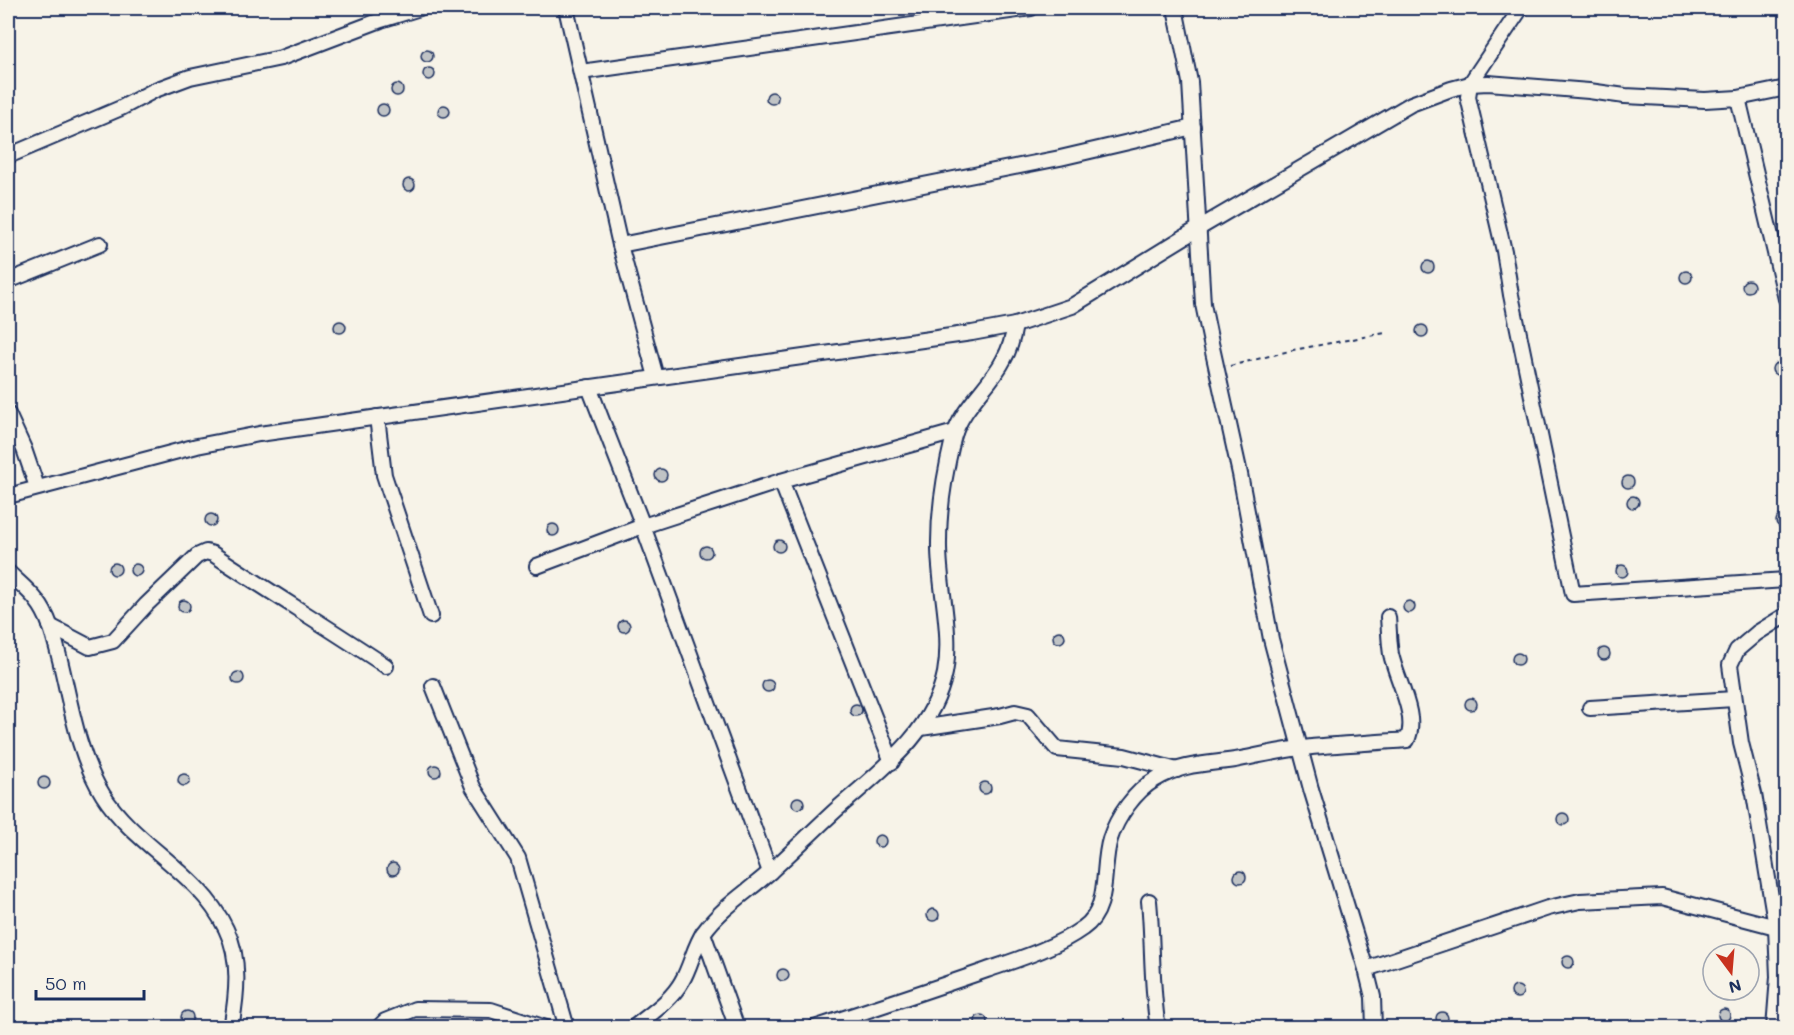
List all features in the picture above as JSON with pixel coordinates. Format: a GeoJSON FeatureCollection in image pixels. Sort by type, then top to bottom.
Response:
{"type":"FeatureCollection","features":[{"type":"Feature","properties":{"kind":"street"},"geometry":{"type":"LineString","coordinates":[[8,156],[190,76],[281,58],[378,14],[420,8]]}},
{"type":"Feature","properties":{"kind":"street"},"geometry":{"type":"LineString","coordinates":[[566,8],[620,245],[656,377]]}},
{"type":"Feature","properties":{"kind":"street"},"geometry":{"type":"LineString","coordinates":[[580,72],[1031,8]]}},
{"type":"Feature","properties":{"kind":"street"},"geometry":{"type":"LineString","coordinates":[[1175,8],[1190,82],[1203,304],[1240,474],[1271,639],[1300,748],[1366,969],[1373,997],[1374,1028]]}},
{"type":"Feature","properties":{"kind":"street"},"geometry":{"type":"LineString","coordinates":[[1521,8],[1470,84],[1468,97],[1504,251],[1511,295],[1573,594],[1786,580]]}},
{"type":"Feature","properties":{"kind":"street"},"geometry":{"type":"LineString","coordinates":[[8,496],[197,446],[259,434],[1015,325],[1072,306],[1198,228],[1411,104],[1470,84],[1513,84],[1625,96],[1705,100],[1738,98],[1786,88]]}},
{"type":"Feature","properties":{"kind":"street"},"geometry":{"type":"LineString","coordinates":[[1738,98],[1786,299]]}},
{"type":"Feature","properties":{"kind":"street"},"geometry":{"type":"LineString","coordinates":[[620,245],[1060,158],[1193,127]]}},
{"type":"Feature","properties":{"kind":"street"},"geometry":{"type":"LineString","coordinates":[[8,281],[99,244]]}},
{"type":"Feature","properties":{"kind":"street"},"geometry":{"type":"LineString","coordinates":[[633,1028],[668,999],[682,982],[704,933],[733,901],[770,872],[892,762],[921,728],[945,673],[947,639],[939,542],[947,463],[955,432],[975,397],[1004,361],[1015,325]]}},
{"type":"Feature","properties":{"kind":"street"},"geometry":{"type":"LineString","coordinates":[[589,387],[643,526],[770,872]]}},
{"type":"Feature","properties":{"kind":"street"},"geometry":{"type":"LineString","coordinates":[[8,414],[24,449],[37,487]]}},
{"type":"Feature","properties":{"kind":"street"},"geometry":{"type":"LineString","coordinates":[[377,417],[384,475],[431,616]]}},
{"type":"Feature","properties":{"kind":"street"},"geometry":{"type":"LineString","coordinates":[[537,566],[643,526],[781,481],[955,432]]}},
{"type":"Feature","properties":{"kind":"street"},"geometry":{"type":"LineString","coordinates":[[781,481],[892,762]]}},
{"type":"Feature","properties":{"kind":"street"},"geometry":{"type":"LineString","coordinates":[[50,626],[90,647],[113,641],[146,605],[197,556],[206,552],[213,554],[313,617],[386,666]]}},
{"type":"Feature","properties":{"kind":"street"},"geometry":{"type":"LineString","coordinates":[[8,572],[38,602],[50,626],[82,746],[102,794],[135,832],[192,881],[212,905],[226,929],[232,944],[237,974],[231,1028]]}},
{"type":"Feature","properties":{"kind":"street"},"geometry":{"type":"LineString","coordinates":[[1774,1028],[1781,929],[1754,794],[1741,743],[1731,665],[1737,650],[1757,633],[1786,615]]}},
{"type":"Feature","properties":{"kind":"street"},"geometry":{"type":"LineString","coordinates":[[814,1028],[1022,957],[1063,940],[1084,928],[1097,912],[1102,895],[1109,840],[1122,813],[1155,779],[1196,764],[1300,748],[1407,740],[1410,733],[1410,717],[1391,654],[1388,617]]}},
{"type":"Feature","properties":{"kind":"street"},"geometry":{"type":"LineString","coordinates":[[433,686],[473,787],[518,858],[567,1028]]}},
{"type":"Feature","properties":{"kind":"street"},"geometry":{"type":"LineString","coordinates":[[1590,708],[1734,699]]}},
{"type":"Feature","properties":{"kind":"street"},"geometry":{"type":"LineString","coordinates":[[921,728],[1015,712],[1028,715],[1057,749],[1124,756],[1177,770]]}},
{"type":"Feature","properties":{"kind":"street"},"geometry":{"type":"LineString","coordinates":[[1366,969],[1548,908],[1580,901],[1662,897],[1781,929]]}},
{"type":"Feature","properties":{"kind":"street"},"geometry":{"type":"LineString","coordinates":[[1149,900],[1153,944],[1154,1006],[1158,1028]]}},
{"type":"Feature","properties":{"kind":"street"},"geometry":{"type":"LineString","coordinates":[[704,933],[736,1028]]}},
{"type":"Feature","properties":{"kind":"street"},"geometry":{"type":"LineString","coordinates":[[234,1008],[244,1028]]}},
{"type":"Feature","properties":{"kind":"street"},"geometry":{"type":"LineString","coordinates":[[378,1028],[385,1021],[415,1009],[491,1010],[546,1028]]}},
{"type":"Feature","properties":{"kind":"path"},"geometry":{"type":"LineString","coordinates":[[1217,370],[1293,350],[1385,333]]}},
{"type":"Feature","properties":{"kind":"building"},"geometry":{"type":"Polygon","coordinates":[[[429,50],[433,56],[429,62],[425,62],[421,54],[429,50]]]}},
{"type":"Feature","properties":{"kind":"building"},"geometry":{"type":"Polygon","coordinates":[[[431,68],[435,74],[431,80],[427,80],[423,72],[431,68]]]}},
{"type":"Feature","properties":{"kind":"building"},"geometry":{"type":"Polygon","coordinates":[[[399,84],[403,90],[399,96],[395,96],[391,88],[399,84]]]}},
{"type":"Feature","properties":{"kind":"building"},"geometry":{"type":"Polygon","coordinates":[[[774,92],[778,98],[774,104],[770,104],[766,96],[774,92]]]}},
{"type":"Feature","properties":{"kind":"building"},"geometry":{"type":"Polygon","coordinates":[[[385,104],[389,110],[385,116],[381,116],[377,108],[385,104]]]}},
{"type":"Feature","properties":{"kind":"building"},"geometry":{"type":"Polygon","coordinates":[[[446,105],[450,111],[446,117],[442,117],[438,109],[446,105]]]}},
{"type":"Feature","properties":{"kind":"building"},"geometry":{"type":"Polygon","coordinates":[[[411,179],[415,185],[411,191],[407,191],[403,183],[411,179]]]}},
{"type":"Feature","properties":{"kind":"building"},"geometry":{"type":"Polygon","coordinates":[[[1430,261],[1434,267],[1430,273],[1426,273],[1422,265],[1430,261]]]}},
{"type":"Feature","properties":{"kind":"building"},"geometry":{"type":"Polygon","coordinates":[[[1688,271],[1692,277],[1688,283],[1684,283],[1680,275],[1688,271]]]}},
{"type":"Feature","properties":{"kind":"building"},"geometry":{"type":"Polygon","coordinates":[[[1750,280],[1754,286],[1750,292],[1746,292],[1742,284],[1750,280]]]}},
{"type":"Feature","properties":{"kind":"building"},"geometry":{"type":"Polygon","coordinates":[[[342,321],[346,327],[342,333],[338,333],[334,325],[342,321]]]}},
{"type":"Feature","properties":{"kind":"building"},"geometry":{"type":"Polygon","coordinates":[[[1424,325],[1428,331],[1424,337],[1420,337],[1416,329],[1424,325]]]}},
{"type":"Feature","properties":{"kind":"building"},"geometry":{"type":"Polygon","coordinates":[[[1780,363],[1784,369],[1780,375],[1776,375],[1772,367],[1780,363]]]}},
{"type":"Feature","properties":{"kind":"building"},"geometry":{"type":"Polygon","coordinates":[[[663,469],[667,475],[663,481],[659,481],[655,473],[663,469]]]}},
{"type":"Feature","properties":{"kind":"building"},"geometry":{"type":"Polygon","coordinates":[[[1630,476],[1634,482],[1630,488],[1626,488],[1622,480],[1630,476]]]}},
{"type":"Feature","properties":{"kind":"building"},"geometry":{"type":"Polygon","coordinates":[[[1635,496],[1639,502],[1635,508],[1631,508],[1627,500],[1635,496]]]}},
{"type":"Feature","properties":{"kind":"building"},"geometry":{"type":"Polygon","coordinates":[[[213,514],[217,520],[213,526],[209,526],[205,518],[213,514]]]}},
{"type":"Feature","properties":{"kind":"building"},"geometry":{"type":"Polygon","coordinates":[[[1782,515],[1788,521],[1782,527],[1776,521],[1782,515]]]}},
{"type":"Feature","properties":{"kind":"building"},"geometry":{"type":"Polygon","coordinates":[[[555,524],[559,530],[555,536],[551,536],[547,528],[555,524]]]}},
{"type":"Feature","properties":{"kind":"building"},"geometry":{"type":"Polygon","coordinates":[[[781,540],[785,546],[781,552],[777,552],[773,544],[781,540]]]}},
{"type":"Feature","properties":{"kind":"building"},"geometry":{"type":"Polygon","coordinates":[[[708,546],[712,552],[708,558],[704,558],[700,550],[708,546]]]}},
{"type":"Feature","properties":{"kind":"building"},"geometry":{"type":"Polygon","coordinates":[[[117,563],[121,569],[117,575],[113,575],[109,567],[117,563]]]}},
{"type":"Feature","properties":{"kind":"building"},"geometry":{"type":"Polygon","coordinates":[[[138,564],[142,570],[138,576],[134,576],[130,568],[138,564]]]}},
{"type":"Feature","properties":{"kind":"building"},"geometry":{"type":"Polygon","coordinates":[[[1624,565],[1628,571],[1624,577],[1620,577],[1616,569],[1624,565]]]}},
{"type":"Feature","properties":{"kind":"building"},"geometry":{"type":"Polygon","coordinates":[[[186,600],[190,606],[186,612],[182,612],[178,604],[186,600]]]}},
{"type":"Feature","properties":{"kind":"building"},"geometry":{"type":"Polygon","coordinates":[[[1411,601],[1415,607],[1411,613],[1407,613],[1403,605],[1411,601]]]}},
{"type":"Feature","properties":{"kind":"building"},"geometry":{"type":"Polygon","coordinates":[[[626,620],[630,626],[626,632],[622,632],[618,624],[626,620]]]}},
{"type":"Feature","properties":{"kind":"building"},"geometry":{"type":"Polygon","coordinates":[[[1061,631],[1065,637],[1061,643],[1057,643],[1053,635],[1061,631]]]}},
{"type":"Feature","properties":{"kind":"building"},"geometry":{"type":"Polygon","coordinates":[[[1606,648],[1610,654],[1606,660],[1602,660],[1598,652],[1606,648]]]}},
{"type":"Feature","properties":{"kind":"building"},"geometry":{"type":"Polygon","coordinates":[[[1520,653],[1524,659],[1520,665],[1516,665],[1512,657],[1520,653]]]}},
{"type":"Feature","properties":{"kind":"building"},"geometry":{"type":"Polygon","coordinates":[[[240,672],[244,678],[240,684],[236,684],[232,676],[240,672]]]}},
{"type":"Feature","properties":{"kind":"building"},"geometry":{"type":"Polygon","coordinates":[[[770,680],[774,686],[770,692],[766,692],[762,684],[770,680]]]}},
{"type":"Feature","properties":{"kind":"building"},"geometry":{"type":"Polygon","coordinates":[[[1473,698],[1477,704],[1473,710],[1469,710],[1465,702],[1473,698]]]}},
{"type":"Feature","properties":{"kind":"building"},"geometry":{"type":"Polygon","coordinates":[[[858,704],[862,710],[858,716],[854,716],[850,708],[858,704]]]}},
{"type":"Feature","properties":{"kind":"building"},"geometry":{"type":"Polygon","coordinates":[[[437,765],[441,771],[437,777],[433,777],[429,769],[437,765]]]}},
{"type":"Feature","properties":{"kind":"building"},"geometry":{"type":"Polygon","coordinates":[[[186,774],[190,780],[186,786],[182,786],[178,778],[186,774]]]}},
{"type":"Feature","properties":{"kind":"building"},"geometry":{"type":"Polygon","coordinates":[[[46,777],[50,783],[46,789],[42,789],[38,781],[46,777]]]}},
{"type":"Feature","properties":{"kind":"building"},"geometry":{"type":"Polygon","coordinates":[[[987,782],[991,788],[987,794],[983,794],[979,786],[987,782]]]}},
{"type":"Feature","properties":{"kind":"building"},"geometry":{"type":"Polygon","coordinates":[[[800,797],[804,803],[800,809],[796,809],[792,801],[800,797]]]}},
{"type":"Feature","properties":{"kind":"building"},"geometry":{"type":"Polygon","coordinates":[[[1565,813],[1569,819],[1565,825],[1561,825],[1557,817],[1565,813]]]}},
{"type":"Feature","properties":{"kind":"building"},"geometry":{"type":"Polygon","coordinates":[[[882,835],[886,841],[882,847],[878,847],[874,839],[882,835]]]}},
{"type":"Feature","properties":{"kind":"building"},"geometry":{"type":"Polygon","coordinates":[[[395,863],[399,869],[395,875],[391,875],[387,867],[395,863]]]}},
{"type":"Feature","properties":{"kind":"building"},"geometry":{"type":"Polygon","coordinates":[[[1242,871],[1246,877],[1242,883],[1238,883],[1234,875],[1242,871]]]}},
{"type":"Feature","properties":{"kind":"building"},"geometry":{"type":"Polygon","coordinates":[[[935,909],[939,915],[935,921],[931,921],[927,913],[935,909]]]}},
{"type":"Feature","properties":{"kind":"building"},"geometry":{"type":"Polygon","coordinates":[[[1570,956],[1574,962],[1570,968],[1566,968],[1562,960],[1570,956]]]}},
{"type":"Feature","properties":{"kind":"building"},"geometry":{"type":"Polygon","coordinates":[[[785,969],[789,975],[785,981],[781,981],[777,973],[785,969]]]}},
{"type":"Feature","properties":{"kind":"building"},"geometry":{"type":"Polygon","coordinates":[[[1519,986],[1523,992],[1519,998],[1515,998],[1511,990],[1519,986]]]}},
{"type":"Feature","properties":{"kind":"building"},"geometry":{"type":"Polygon","coordinates":[[[1726,1009],[1730,1015],[1726,1021],[1722,1021],[1718,1013],[1726,1009]]]}},
{"type":"Feature","properties":{"kind":"building"},"geometry":{"type":"Polygon","coordinates":[[[189,1011],[193,1017],[189,1023],[185,1023],[181,1015],[189,1011]]]}},
{"type":"Feature","properties":{"kind":"building"},"geometry":{"type":"Polygon","coordinates":[[[1444,1012],[1448,1018],[1444,1024],[1440,1024],[1436,1016],[1444,1012]]]}},
{"type":"Feature","properties":{"kind":"building"},"geometry":{"type":"Polygon","coordinates":[[[983,1015],[987,1021],[983,1027],[979,1027],[975,1019],[983,1015]]]}}]}
